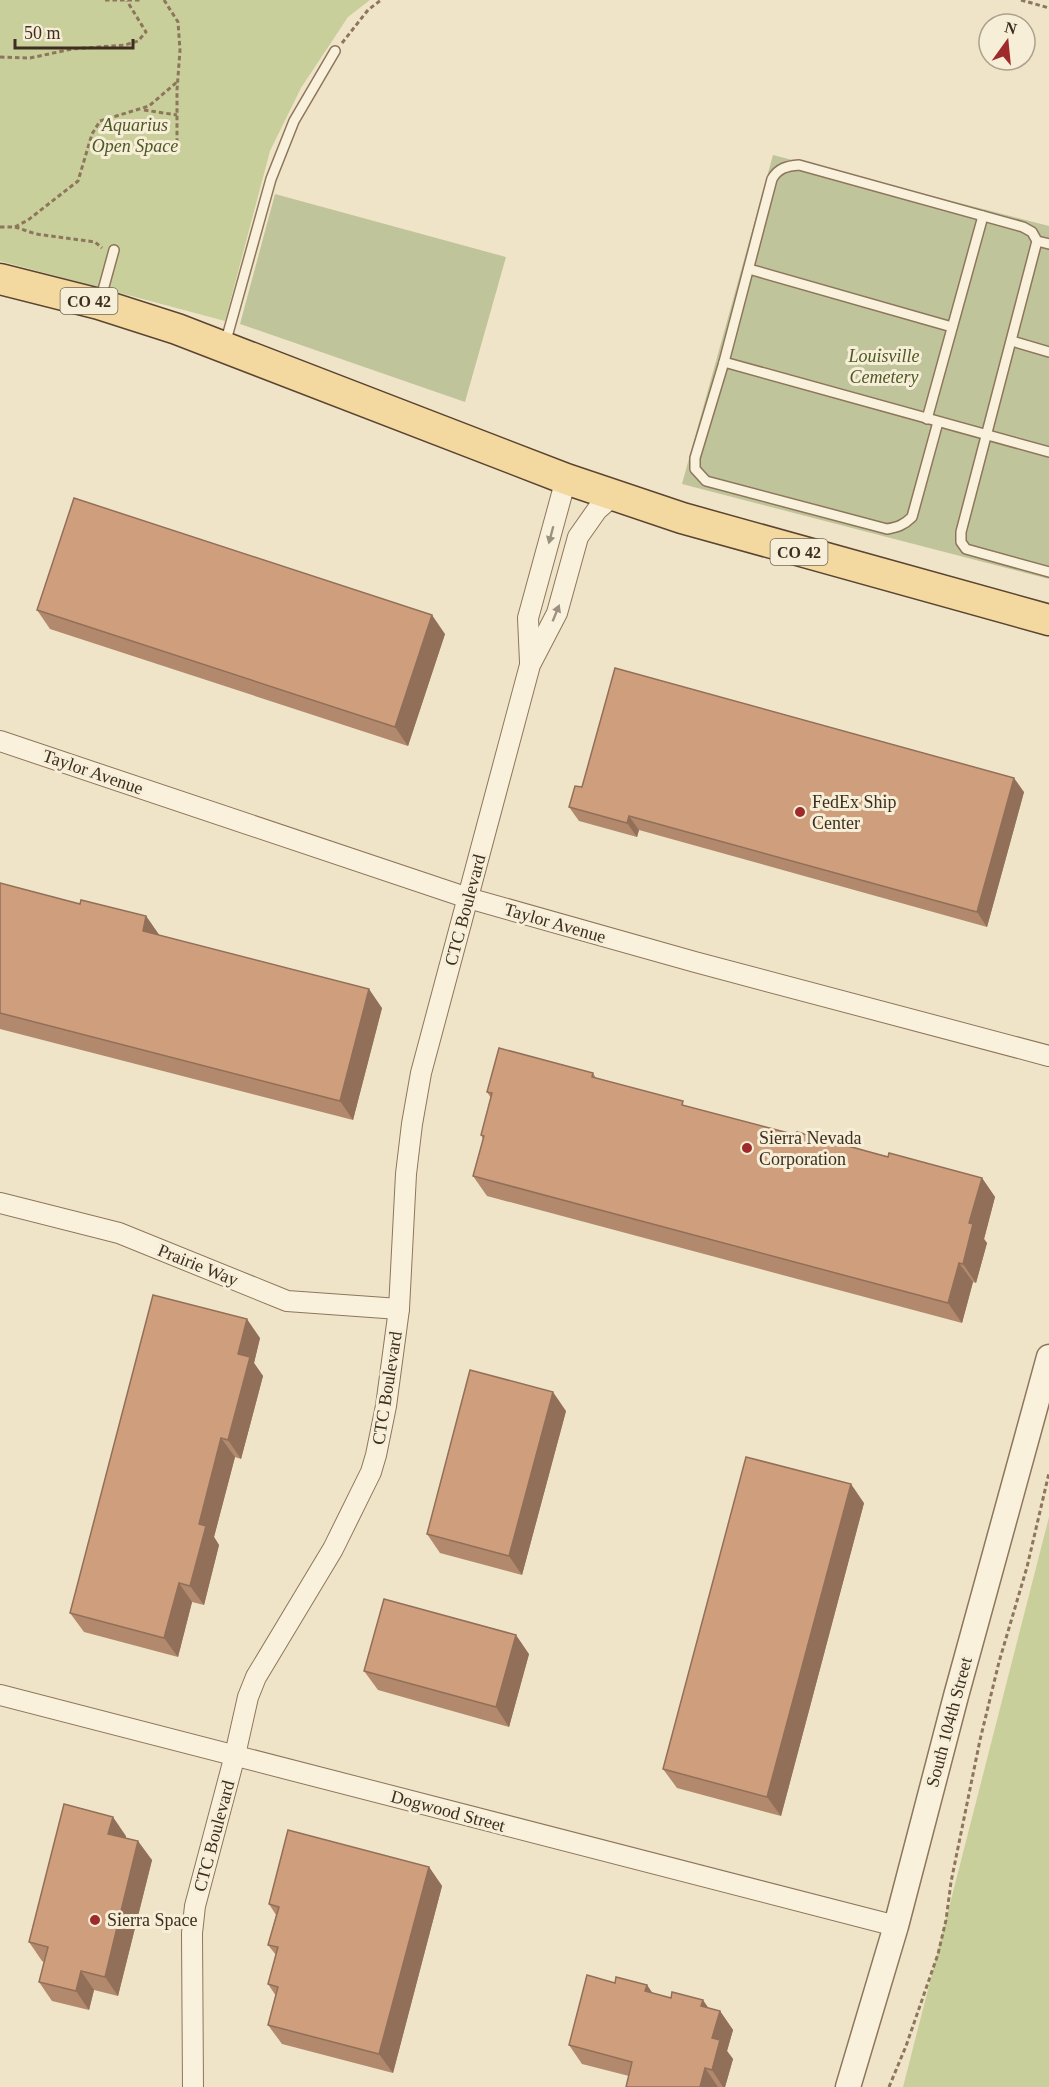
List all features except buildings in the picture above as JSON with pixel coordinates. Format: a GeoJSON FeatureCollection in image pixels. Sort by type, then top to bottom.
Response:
{"type":"FeatureCollection","features":[{"type":"Feature","properties":{"kind":"main road","name":"CO 42"},"geometry":{"type":"LineString","coordinates":[[0,279],[99,304],[224,346],[566,479],[682,518],[1049,620]]}},
{"type":"Feature","properties":{"kind":"street","name":"CTC Boulevard"},"geometry":{"type":"LineString","coordinates":[[530,665],[528,618],[566,479]]}},
{"type":"Feature","properties":{"kind":"street","name":"CTC Boulevard"},"geometry":{"type":"LineString","coordinates":[[193,2087],[192,1933],[195,1906],[248,1697],[256,1677],[333,1549],[371,1472],[386,1406],[399,1309],[405,1185],[412,1124],[422,1072],[530,665],[557,613],[578,537],[597,510],[614,495]]}},
{"type":"Feature","properties":{"kind":"street","name":"Taylor Avenue"},"geometry":{"type":"LineString","coordinates":[[0,741],[468,898],[684,959],[1049,1056]]}},
{"type":"Feature","properties":{"kind":"street","name":"Prairie Way"},"geometry":{"type":"LineString","coordinates":[[0,1203],[119,1233],[287,1301],[399,1309]]}},
{"type":"Feature","properties":{"kind":"street","name":"South 104th Street"},"geometry":{"type":"LineString","coordinates":[[848,2087],[896,1926],[1049,1357]]}},
{"type":"Feature","properties":{"kind":"street","name":"Dogwood Street"},"geometry":{"type":"LineString","coordinates":[[0,1695],[896,1926]]}},
{"type":"Feature","properties":{"kind":"lane"},"geometry":{"type":"LineString","coordinates":[[224,346],[271,179],[294,121],[335,51]]}},
{"type":"Feature","properties":{"kind":"lane"},"geometry":{"type":"LineString","coordinates":[[938,422],[912,517],[906,523],[887,529],[706,481],[695,469],[695,458],[724,362],[772,179],[776,173],[787,166],[800,165],[1023,227],[1032,232],[1037,241],[961,532],[961,542],[966,549],[1049,572]]}},
{"type":"Feature","properties":{"kind":"lane"},"geometry":{"type":"LineString","coordinates":[[927,418],[983,216]]}},
{"type":"Feature","properties":{"kind":"lane"},"geometry":{"type":"LineString","coordinates":[[1037,241],[1049,244]]}},
{"type":"Feature","properties":{"kind":"lane"},"geometry":{"type":"LineString","coordinates":[[99,304],[113,253]]}},
{"type":"Feature","properties":{"kind":"lane"},"geometry":{"type":"LineString","coordinates":[[749,269],[952,327]]}},
{"type":"Feature","properties":{"kind":"lane"},"geometry":{"type":"LineString","coordinates":[[1012,341],[1049,352]]}},
{"type":"Feature","properties":{"kind":"lane"},"geometry":{"type":"LineString","coordinates":[[724,362],[1049,452]]}},
{"type":"Feature","properties":{"kind":"path"},"geometry":{"type":"LineString","coordinates":[[105,0],[127,2],[140,0]]}},
{"type":"Feature","properties":{"kind":"path"},"geometry":{"type":"LineString","coordinates":[[164,0],[178,22],[180,50],[177,82],[177,146]]}},
{"type":"Feature","properties":{"kind":"path"},"geometry":{"type":"LineString","coordinates":[[335,51],[368,10],[381,0]]}},
{"type":"Feature","properties":{"kind":"path"},"geometry":{"type":"LineString","coordinates":[[1021,0],[1049,8]]}},
{"type":"Feature","properties":{"kind":"path"},"geometry":{"type":"LineString","coordinates":[[0,57],[30,58],[72,49],[125,45],[138,41],[146,32],[127,2]]}},
{"type":"Feature","properties":{"kind":"path"},"geometry":{"type":"LineString","coordinates":[[142,110],[165,95],[177,82]]}},
{"type":"Feature","properties":{"kind":"path"},"geometry":{"type":"LineString","coordinates":[[15,227],[28,220],[78,181],[92,134],[100,122],[142,110],[155,110],[177,115]]}},
{"type":"Feature","properties":{"kind":"path"},"geometry":{"type":"LineString","coordinates":[[0,227],[15,227],[36,234],[95,242],[113,253]]}},
{"type":"Feature","properties":{"kind":"path"},"geometry":{"type":"LineString","coordinates":[[889,2087],[938,1954],[983,1729],[999,1662],[1027,1567],[1049,1473]]}},
{"type":"Feature","properties":{"kind":"green space","name":"Aquarius Open Space"},"geometry":{"type":"Polygon","coordinates":[[[0,0],[370,0],[348,17],[301,88],[270,151],[225,321],[0,261],[0,0]]]}},
{"type":"Feature","properties":{"kind":"green space","name":"Louisville Cemetery"},"geometry":{"type":"Polygon","coordinates":[[[773,155],[1049,226],[1049,579],[682,484],[773,155]]]}},
{"type":"Feature","properties":{"kind":"green space"},"geometry":{"type":"Polygon","coordinates":[[[275,194],[506,257],[465,402],[240,324],[275,194]]]}},
{"type":"Feature","properties":{"kind":"green space"},"geometry":{"type":"Polygon","coordinates":[[[1049,1517],[1049,2087],[903,2087],[1049,1517]]]}},
{"type":"Feature","properties":{"kind":"place","name":"FedEx Ship Center"},"geometry":{"type":"Point","coordinates":[800,812]}},
{"type":"Feature","properties":{"kind":"place","name":"Sierra Nevada Corporation"},"geometry":{"type":"Point","coordinates":[747,1148]}},
{"type":"Feature","properties":{"kind":"place","name":"Sierra Space"},"geometry":{"type":"Point","coordinates":[95,1920]}}]}
